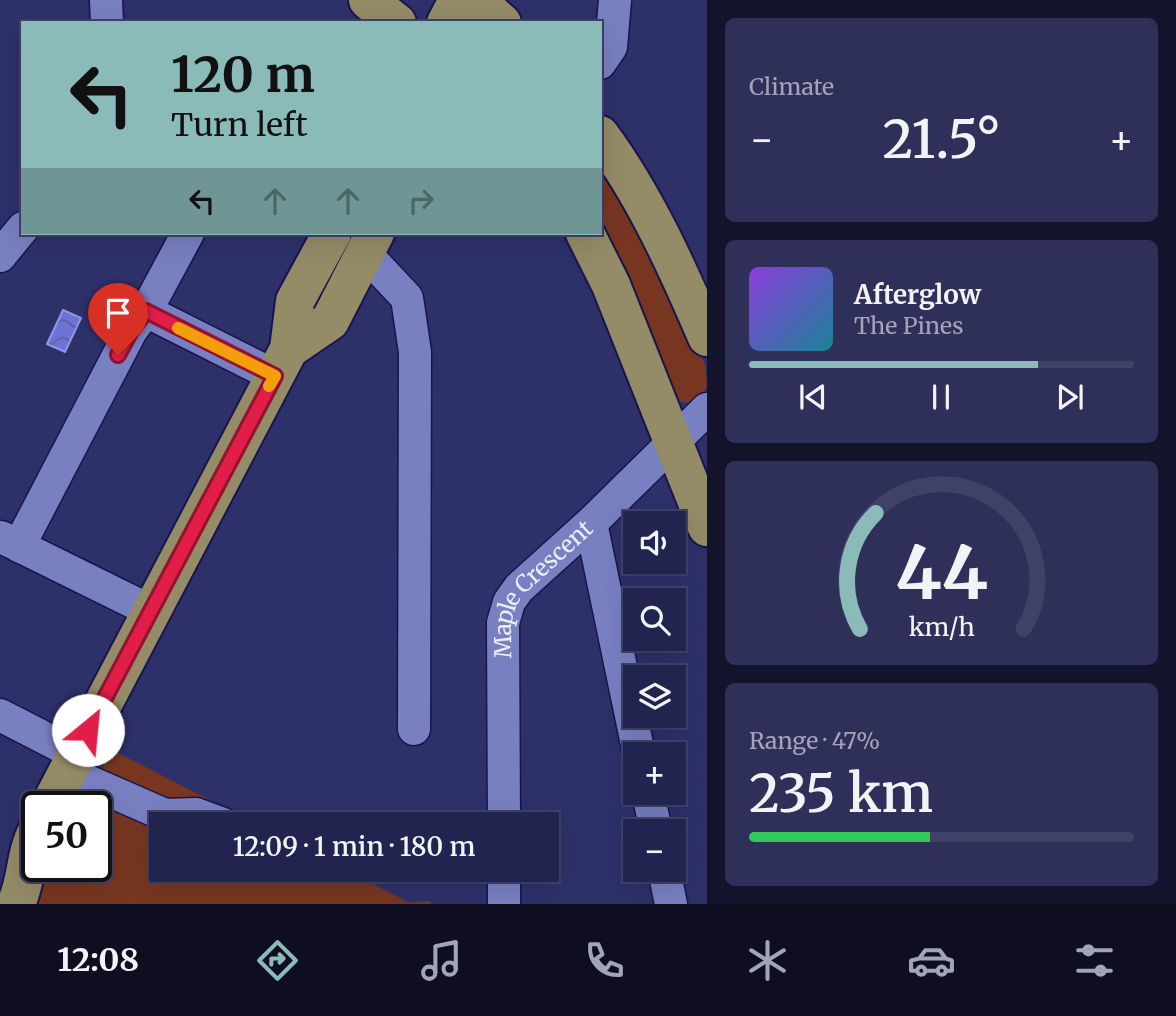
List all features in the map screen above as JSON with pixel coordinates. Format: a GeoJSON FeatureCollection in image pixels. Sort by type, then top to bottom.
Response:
{"type":"FeatureCollection","features":[{"type":"Feature","properties":{"kind":"main road"},"geometry":{"type":"LineString","coordinates":[[368,0],[394,21]]}},
{"type":"Feature","properties":{"kind":"main road"},"geometry":{"type":"LineString","coordinates":[[452,21],[485,10]]}},
{"type":"Feature","properties":{"kind":"main road"},"geometry":{"type":"LineString","coordinates":[[602,138],[617,158],[652,220],[685,285],[707,337]]}},
{"type":"Feature","properties":{"kind":"main road"},"geometry":{"type":"LineString","coordinates":[[57,791],[282,362],[295,301],[331,235]]}},
{"type":"Feature","properties":{"kind":"main road"},"geometry":{"type":"LineString","coordinates":[[586,235],[611,285],[707,527]]}},
{"type":"Feature","properties":{"kind":"main road"},"geometry":{"type":"LineString","coordinates":[[282,362],[330,321],[368,245]]}},
{"type":"Feature","properties":{"kind":"main road"},"geometry":{"type":"LineString","coordinates":[[0,872],[21,851]]}},
{"type":"Feature","properties":{"kind":"main road"},"geometry":{"type":"LineString","coordinates":[[16,904],[24,882]]}},
{"type":"Feature","properties":{"kind":"street"},"geometry":{"type":"LineString","coordinates":[[106,0],[107,21]]}},
{"type":"Feature","properties":{"kind":"street"},"geometry":{"type":"LineString","coordinates":[[602,60],[611,47],[615,0]]}},
{"type":"Feature","properties":{"kind":"street"},"geometry":{"type":"LineString","coordinates":[[0,256],[21,230]]}},
{"type":"Feature","properties":{"kind":"street"},"geometry":{"type":"LineString","coordinates":[[151,611],[10,541],[131,331],[146,311],[187,235]]}},
{"type":"Feature","properties":{"kind":"street"},"geometry":{"type":"LineString","coordinates":[[368,245],[377,266],[407,298],[415,352],[414,729]]}},
{"type":"Feature","properties":{"kind":"street"},"geometry":{"type":"LineString","coordinates":[[146,311],[282,362]]}},
{"type":"Feature","properties":{"kind":"street","name":"Maple Crescent"},"geometry":{"type":"LineString","coordinates":[[504,812],[503,623],[509,602],[519,588],[591,523],[707,409]]}},
{"type":"Feature","properties":{"kind":"street"},"geometry":{"type":"LineString","coordinates":[[591,523],[637,742]]}},
{"type":"Feature","properties":{"kind":"street"},"geometry":{"type":"LineString","coordinates":[[0,715],[71,763],[160,812]]}},
{"type":"Feature","properties":{"kind":"street"},"geometry":{"type":"LineString","coordinates":[[504,882],[504,904]]}},
{"type":"Feature","properties":{"kind":"street"},"geometry":{"type":"LineString","coordinates":[[666,882],[671,904]]}},
{"type":"Feature","properties":{"kind":"shaded area"},"geometry":{"type":"Polygon","coordinates":[[[602,172],[678,305],[705,364],[707,385],[703,395],[692,403],[674,401],[601,235],[602,172]]]}},
{"type":"Feature","properties":{"kind":"shaded area"},"geometry":{"type":"Polygon","coordinates":[[[112,750],[233,812],[149,812],[149,882],[369,882],[408,902],[431,901],[431,904],[31,904],[43,882],[112,882],[112,791],[90,791],[112,750]]]}},
{"type":"Feature","properties":{"kind":"water"},"geometry":{"type":"Polygon","coordinates":[[[63,310],[81,318],[65,352],[47,344],[63,310]]]}},
{"type":"Feature","properties":{"kind":"slow traffic"},"geometry":{"type":"LineString","coordinates":[[178,328],[275,376],[269,386]]}},
{"type":"Feature","properties":{"kind":"route"},"geometry":{"type":"LineString","coordinates":[[88,730],[275,376],[146,311],[118,355]]}}]}
